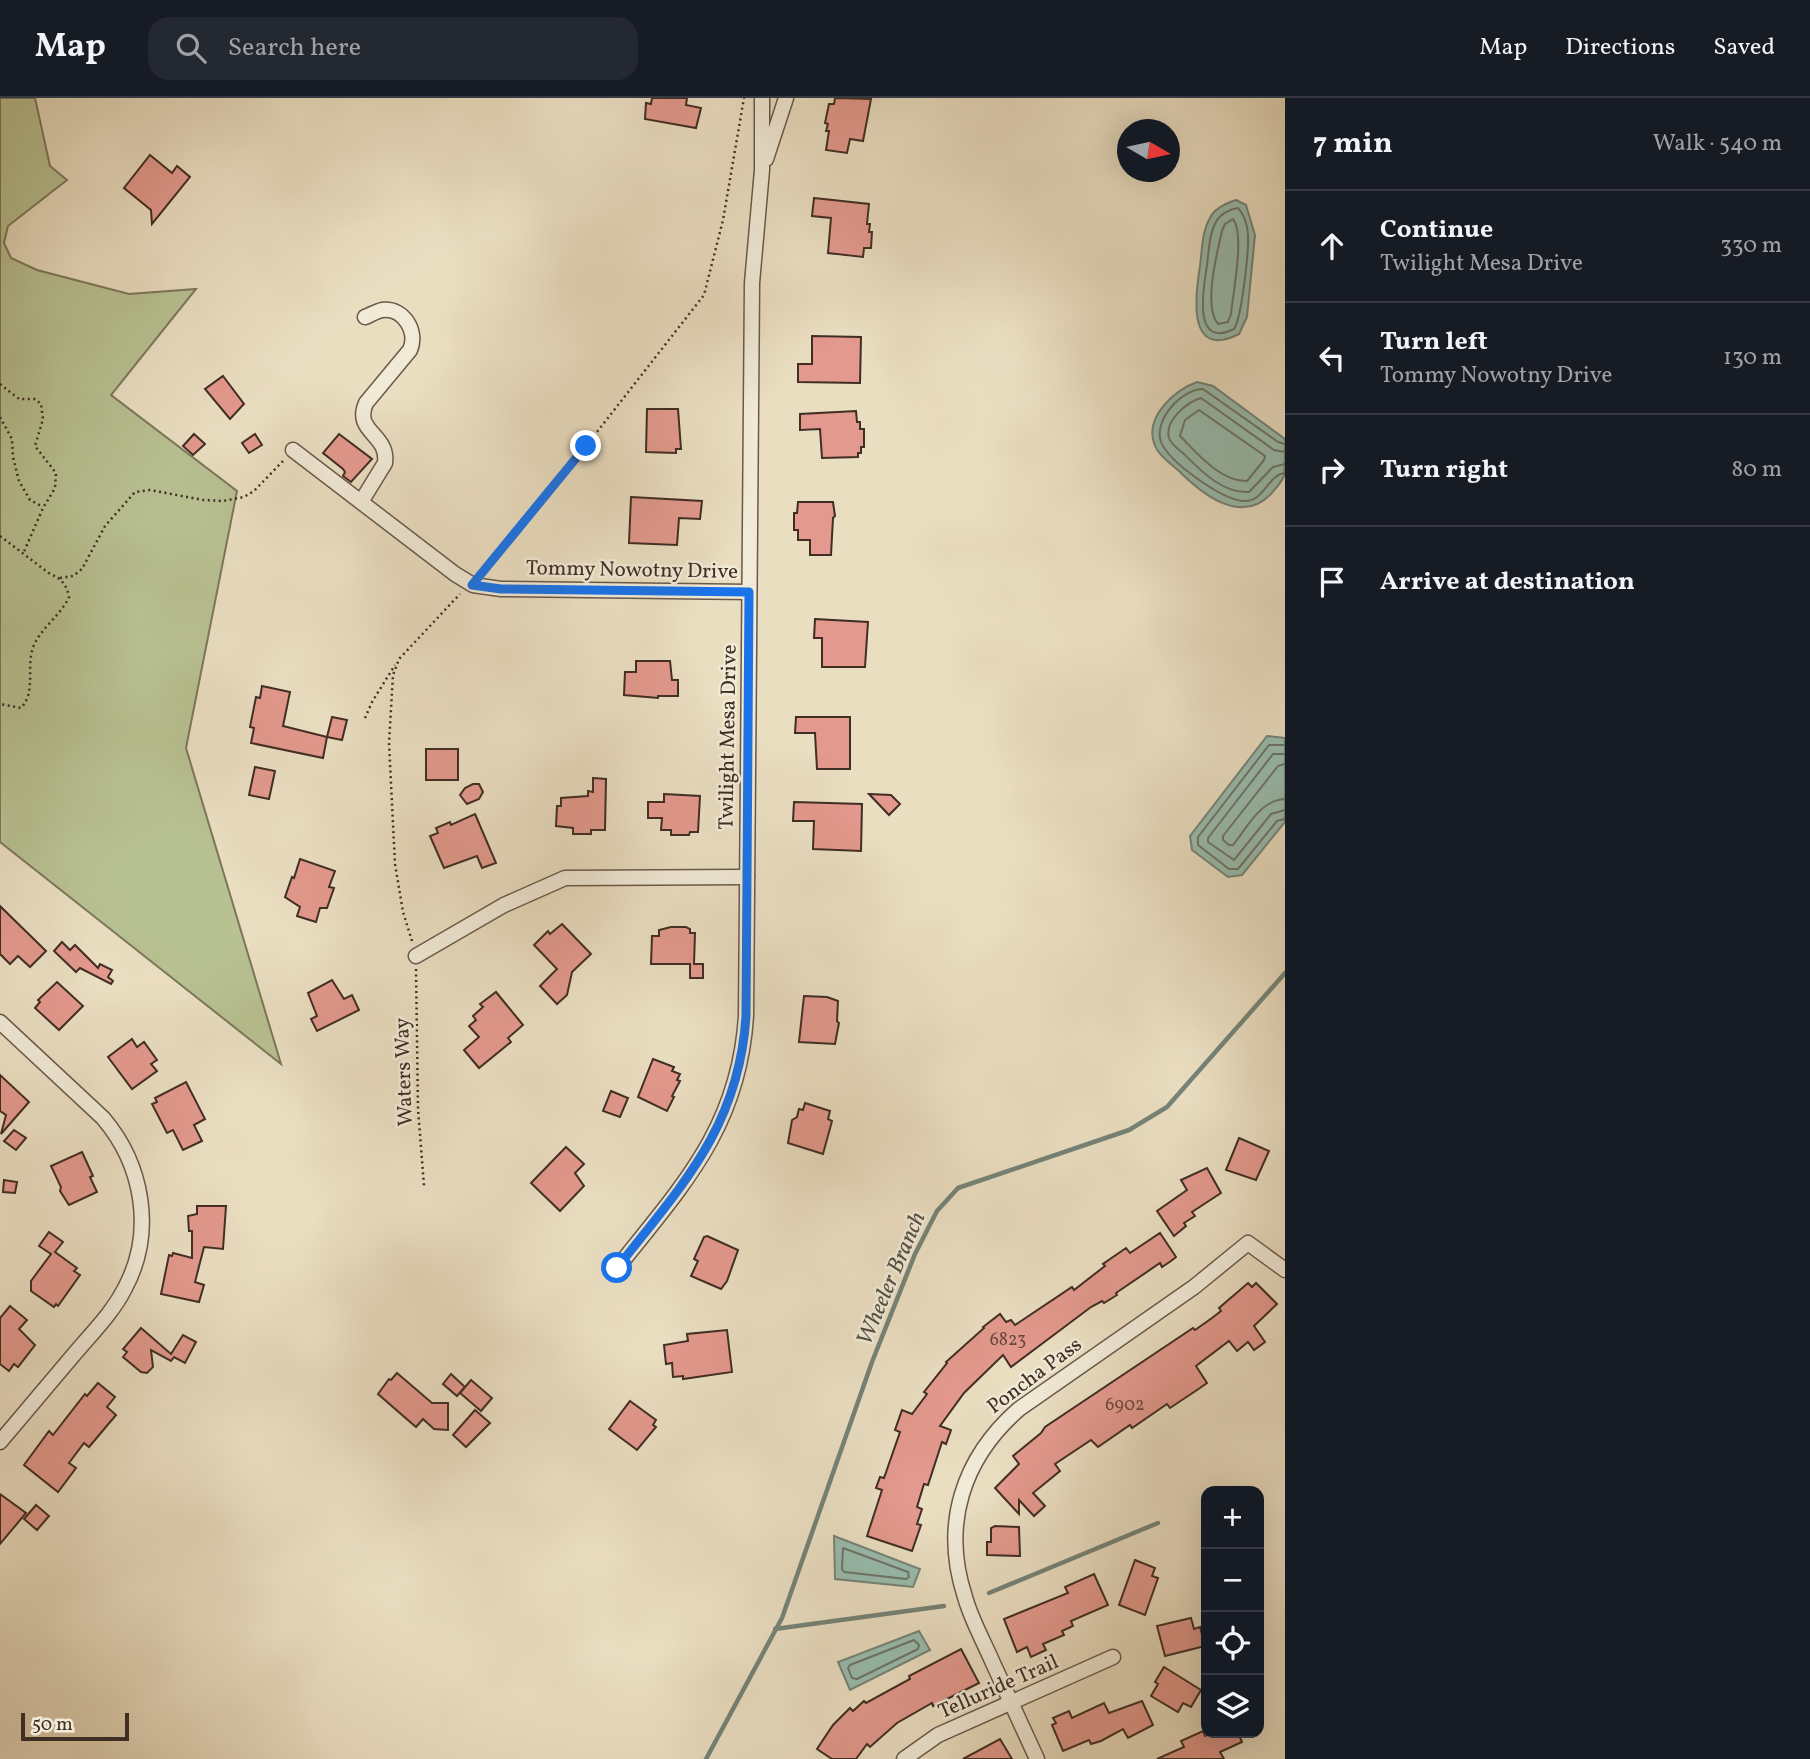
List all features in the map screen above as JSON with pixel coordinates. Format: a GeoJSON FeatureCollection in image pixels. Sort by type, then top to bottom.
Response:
{"type":"FeatureCollection","features":[{"type":"Feature","properties":{"kind":"street","name":"Twilight Mesa Drive"},"geometry":{"type":"LineString","coordinates":[[617,1268],[704,1153],[730,1102],[738,1077],[745,1034],[752,283],[762,170],[762,98]]}},
{"type":"Feature","properties":{"kind":"street","name":"Twilight Mesa Drive"},"geometry":{"type":"LineString","coordinates":[[762,170],[786,98]]}},
{"type":"Feature","properties":{"kind":"street"},"geometry":{"type":"LineString","coordinates":[[361,502],[386,463],[380,441],[364,424],[362,411],[414,343],[409,323],[402,316],[382,310],[365,317]]}},
{"type":"Feature","properties":{"kind":"street"},"geometry":{"type":"LineString","coordinates":[[293,450],[472,585]]}},
{"type":"Feature","properties":{"kind":"street","name":"Tommy Nowotny Drive"},"geometry":{"type":"LineString","coordinates":[[472,585],[501,589],[749,592]]}},
{"type":"Feature","properties":{"kind":"street"},"geometry":{"type":"LineString","coordinates":[[416,956],[504,905],[565,878],[747,877]]}},
{"type":"Feature","properties":{"kind":"street"},"geometry":{"type":"LineString","coordinates":[[0,1022],[103,1118],[118,1136],[128,1152],[136,1177],[142,1219],[134,1270],[125,1289],[109,1313],[0,1442]]}},
{"type":"Feature","properties":{"kind":"street","name":"Poncha Pass"},"geometry":{"type":"LineString","coordinates":[[1037,1759],[972,1616],[957,1568],[957,1519],[972,1466],[998,1427],[1019,1409],[1200,1282],[1248,1243],[1285,1270]]}},
{"type":"Feature","properties":{"kind":"street","name":"Telluride Trail"},"geometry":{"type":"LineString","coordinates":[[904,1759],[938,1735],[1113,1657]]}},
{"type":"Feature","properties":{"kind":"path"},"geometry":{"type":"LineString","coordinates":[[365,718],[399,659],[447,606],[472,585],[586,446],[704,295],[723,220],[744,98]]}},
{"type":"Feature","properties":{"kind":"path"},"geometry":{"type":"LineString","coordinates":[[0,384],[19,398],[35,399],[41,404],[43,419],[35,446],[56,473],[55,488],[23,554]]}},
{"type":"Feature","properties":{"kind":"path"},"geometry":{"type":"LineString","coordinates":[[0,417],[12,439],[19,481],[30,500],[43,508]]}},
{"type":"Feature","properties":{"kind":"path"},"geometry":{"type":"LineString","coordinates":[[0,536],[50,574],[60,578],[73,576],[82,569],[105,526],[135,492],[150,489],[223,501],[244,497],[254,491],[293,450]]}},
{"type":"Feature","properties":{"kind":"path"},"geometry":{"type":"LineString","coordinates":[[0,704],[21,708],[28,699],[34,646],[69,597],[60,578]]}},
{"type":"Feature","properties":{"kind":"path","name":"Waters Way"},"geometry":{"type":"LineString","coordinates":[[399,659],[394,675],[389,716],[395,864],[403,912],[416,956],[418,1109],[424,1186]]}},
{"type":"Feature","properties":{"kind":"shaded area"},"geometry":{"type":"Polygon","coordinates":[[[0,98],[35,98],[50,166],[67,180],[8,226],[4,243],[11,258],[37,270],[129,294],[196,289],[111,395],[237,491],[186,748],[281,1064],[0,842],[0,98]]]}},
{"type":"Feature","properties":{"kind":"water"},"geometry":{"type":"Polygon","coordinates":[[[1236,200],[1246,205],[1255,235],[1247,317],[1239,334],[1222,340],[1210,339],[1202,332],[1196,308],[1204,235],[1214,212],[1236,200]]]}},
{"type":"Feature","properties":{"kind":"water"},"geometry":{"type":"Polygon","coordinates":[[[1197,382],[1213,386],[1285,439],[1284,476],[1271,494],[1259,503],[1235,507],[1211,497],[1168,462],[1156,447],[1152,433],[1158,414],[1171,398],[1197,382]]]}},
{"type":"Feature","properties":{"kind":"water"},"geometry":{"type":"Polygon","coordinates":[[[1267,736],[1285,738],[1285,822],[1242,875],[1228,877],[1192,850],[1190,836],[1267,736]]]}},
{"type":"Feature","properties":{"kind":"water"},"geometry":{"type":"Polygon","coordinates":[[[834,1536],[920,1569],[913,1587],[835,1579],[834,1536]]]}},
{"type":"Feature","properties":{"kind":"water"},"geometry":{"type":"Polygon","coordinates":[[[919,1631],[930,1650],[850,1690],[838,1662],[919,1631]]]}},
{"type":"Feature","properties":{"kind":"building"},"geometry":{"type":"Polygon","coordinates":[[[652,98],[687,98],[686,105],[701,108],[696,128],[645,119],[646,103],[651,104],[652,98]]]}},
{"type":"Feature","properties":{"kind":"building"},"geometry":{"type":"Polygon","coordinates":[[[835,98],[871,99],[863,141],[850,139],[847,153],[826,150],[829,131],[826,131],[828,124],[825,123],[829,104],[834,104],[835,98]]]}},
{"type":"Feature","properties":{"kind":"building"},"geometry":{"type":"Polygon","coordinates":[[[150,155],[172,173],[177,166],[190,177],[152,224],[151,210],[124,188],[150,155]]]}},
{"type":"Feature","properties":{"kind":"building"},"geometry":{"type":"Polygon","coordinates":[[[814,198],[869,204],[867,224],[870,224],[869,232],[872,232],[871,248],[864,248],[863,257],[828,253],[831,218],[812,216],[814,198]]]}},
{"type":"Feature","properties":{"kind":"building"},"geometry":{"type":"Polygon","coordinates":[[[812,336],[861,337],[860,383],[798,382],[798,364],[812,364],[812,336]]]}},
{"type":"Feature","properties":{"kind":"building"},"geometry":{"type":"Polygon","coordinates":[[[223,376],[244,404],[230,419],[205,389],[223,376]]]}},
{"type":"Feature","properties":{"kind":"building"},"geometry":{"type":"Polygon","coordinates":[[[647,409],[678,409],[681,449],[676,449],[676,453],[646,452],[647,409]]]}},
{"type":"Feature","properties":{"kind":"building"},"geometry":{"type":"Polygon","coordinates":[[[856,411],[860,429],[864,429],[864,447],[861,447],[858,457],[822,458],[820,429],[800,430],[800,414],[856,411]]]}},
{"type":"Feature","properties":{"kind":"building"},"geometry":{"type":"Polygon","coordinates":[[[194,434],[205,444],[193,455],[183,446],[194,434]]]}},
{"type":"Feature","properties":{"kind":"building"},"geometry":{"type":"Polygon","coordinates":[[[255,434],[262,445],[249,453],[242,443],[255,434]]]}},
{"type":"Feature","properties":{"kind":"building"},"geometry":{"type":"Polygon","coordinates":[[[339,434],[372,459],[351,482],[343,476],[343,469],[323,453],[339,434]]]}},
{"type":"Feature","properties":{"kind":"building"},"geometry":{"type":"Polygon","coordinates":[[[631,497],[702,501],[700,519],[679,518],[677,545],[629,543],[631,497]]]}},
{"type":"Feature","properties":{"kind":"building"},"geometry":{"type":"Polygon","coordinates":[[[798,502],[833,502],[835,516],[831,555],[810,555],[810,540],[798,540],[798,530],[794,530],[794,513],[797,513],[798,502]]]}},
{"type":"Feature","properties":{"kind":"building"},"geometry":{"type":"Polygon","coordinates":[[[815,619],[868,622],[865,667],[822,667],[822,638],[814,638],[815,619]]]}},
{"type":"Feature","properties":{"kind":"building"},"geometry":{"type":"Polygon","coordinates":[[[636,661],[670,661],[672,680],[678,680],[678,696],[658,698],[624,695],[625,672],[636,672],[636,661]]]}},
{"type":"Feature","properties":{"kind":"building"},"geometry":{"type":"Polygon","coordinates":[[[262,686],[290,692],[283,726],[327,737],[323,758],[251,743],[254,728],[250,727],[256,697],[260,698],[262,686]]]}},
{"type":"Feature","properties":{"kind":"building"},"geometry":{"type":"Polygon","coordinates":[[[332,717],[347,720],[342,740],[327,737],[332,717]]]}},
{"type":"Feature","properties":{"kind":"building"},"geometry":{"type":"Polygon","coordinates":[[[796,717],[850,717],[850,769],[817,769],[815,733],[795,733],[796,717]]]}},
{"type":"Feature","properties":{"kind":"building"},"geometry":{"type":"Polygon","coordinates":[[[426,749],[458,749],[458,780],[426,780],[426,749]]]}},
{"type":"Feature","properties":{"kind":"building"},"geometry":{"type":"Polygon","coordinates":[[[255,767],[275,771],[269,799],[249,795],[255,767]]]}},
{"type":"Feature","properties":{"kind":"building"},"geometry":{"type":"Polygon","coordinates":[[[593,778],[606,779],[605,830],[591,830],[591,834],[573,834],[573,828],[556,826],[557,806],[561,806],[561,798],[588,796],[588,791],[593,792],[593,778]]]}},
{"type":"Feature","properties":{"kind":"building"},"geometry":{"type":"Polygon","coordinates":[[[479,784],[483,792],[479,799],[467,804],[460,795],[465,788],[479,784]]]}},
{"type":"Feature","properties":{"kind":"building"},"geometry":{"type":"Polygon","coordinates":[[[664,794],[700,796],[698,832],[671,835],[671,830],[661,830],[662,818],[648,818],[648,802],[664,802],[664,794]]]}},
{"type":"Feature","properties":{"kind":"building"},"geometry":{"type":"Polygon","coordinates":[[[869,794],[891,795],[900,804],[889,815],[869,794]]]}},
{"type":"Feature","properties":{"kind":"building"},"geometry":{"type":"Polygon","coordinates":[[[794,802],[862,804],[861,851],[813,849],[814,821],[793,821],[794,802]]]}},
{"type":"Feature","properties":{"kind":"building"},"geometry":{"type":"Polygon","coordinates":[[[475,814],[496,863],[482,868],[477,856],[444,868],[430,836],[438,833],[436,828],[450,822],[451,825],[475,814]]]}},
{"type":"Feature","properties":{"kind":"building"},"geometry":{"type":"Polygon","coordinates":[[[300,859],[335,871],[329,887],[334,888],[327,908],[320,908],[316,922],[297,916],[300,907],[285,897],[300,859]]]}},
{"type":"Feature","properties":{"kind":"building"},"geometry":{"type":"Polygon","coordinates":[[[0,906],[46,951],[30,967],[18,956],[10,964],[0,954],[0,906]]]}},
{"type":"Feature","properties":{"kind":"building"},"geometry":{"type":"Polygon","coordinates":[[[562,924],[591,954],[572,972],[567,995],[557,1004],[540,986],[557,969],[534,945],[548,931],[550,934],[562,924]]]}},
{"type":"Feature","properties":{"kind":"building"},"geometry":{"type":"Polygon","coordinates":[[[686,927],[690,929],[690,933],[695,933],[694,964],[703,964],[703,978],[690,978],[690,964],[651,964],[652,936],[659,936],[659,930],[686,927]]]}},
{"type":"Feature","properties":{"kind":"building"},"geometry":{"type":"Polygon","coordinates":[[[62,942],[70,950],[75,945],[98,968],[100,964],[112,970],[108,977],[113,981],[111,984],[80,968],[76,972],[54,951],[62,942]]]}},
{"type":"Feature","properties":{"kind":"building"},"geometry":{"type":"Polygon","coordinates":[[[332,980],[344,999],[352,995],[359,1010],[317,1031],[311,1019],[317,1016],[308,993],[332,980]]]}},
{"type":"Feature","properties":{"kind":"building"},"geometry":{"type":"Polygon","coordinates":[[[57,982],[83,1006],[59,1030],[35,1008],[40,1002],[38,1000],[57,982]]]}},
{"type":"Feature","properties":{"kind":"building"},"geometry":{"type":"Polygon","coordinates":[[[496,992],[523,1025],[508,1038],[511,1042],[479,1068],[464,1050],[479,1037],[469,1026],[476,1020],[473,1016],[483,1007],[480,1004],[496,992]]]}},
{"type":"Feature","properties":{"kind":"building"},"geometry":{"type":"Polygon","coordinates":[[[804,996],[827,997],[838,1001],[839,1023],[835,1044],[799,1042],[804,996]]]}},
{"type":"Feature","properties":{"kind":"building"},"geometry":{"type":"Polygon","coordinates":[[[132,1039],[137,1047],[144,1042],[157,1060],[151,1064],[157,1071],[132,1089],[108,1057],[132,1039]]]}},
{"type":"Feature","properties":{"kind":"building"},"geometry":{"type":"Polygon","coordinates":[[[653,1059],[674,1067],[672,1071],[680,1074],[677,1080],[680,1081],[667,1111],[638,1097],[653,1059]]]}},
{"type":"Feature","properties":{"kind":"building"},"geometry":{"type":"Polygon","coordinates":[[[0,1075],[29,1102],[1,1134],[6,1115],[0,1111],[0,1075]]]}},
{"type":"Feature","properties":{"kind":"building"},"geometry":{"type":"Polygon","coordinates":[[[186,1082],[205,1119],[194,1125],[202,1141],[183,1150],[173,1130],[167,1133],[152,1104],[157,1102],[155,1098],[186,1082]]]}},
{"type":"Feature","properties":{"kind":"building"},"geometry":{"type":"Polygon","coordinates":[[[611,1091],[628,1098],[620,1117],[603,1111],[611,1091]]]}},
{"type":"Feature","properties":{"kind":"building"},"geometry":{"type":"Polygon","coordinates":[[[805,1103],[830,1111],[828,1119],[832,1121],[823,1154],[788,1143],[792,1120],[797,1117],[799,1109],[803,1110],[805,1103]]]}},
{"type":"Feature","properties":{"kind":"building"},"geometry":{"type":"Polygon","coordinates":[[[14,1130],[26,1138],[16,1150],[4,1141],[14,1130]]]}},
{"type":"Feature","properties":{"kind":"building"},"geometry":{"type":"Polygon","coordinates":[[[1239,1138],[1269,1151],[1256,1180],[1226,1170],[1239,1138]]]}},
{"type":"Feature","properties":{"kind":"building"},"geometry":{"type":"Polygon","coordinates":[[[566,1147],[584,1164],[575,1173],[584,1186],[560,1211],[531,1183],[566,1147]]]}},
{"type":"Feature","properties":{"kind":"building"},"geometry":{"type":"Polygon","coordinates":[[[82,1152],[97,1192],[69,1205],[60,1191],[61,1187],[51,1166],[82,1152]]]}},
{"type":"Feature","properties":{"kind":"building"},"geometry":{"type":"Polygon","coordinates":[[[1207,1168],[1221,1193],[1192,1212],[1195,1216],[1184,1223],[1186,1226],[1174,1236],[1157,1211],[1187,1190],[1181,1180],[1207,1168]]]}},
{"type":"Feature","properties":{"kind":"building"},"geometry":{"type":"Polygon","coordinates":[[[4,1180],[17,1182],[15,1193],[3,1192],[4,1180]]]}},
{"type":"Feature","properties":{"kind":"building"},"geometry":{"type":"Polygon","coordinates":[[[197,1206],[226,1206],[223,1249],[204,1247],[195,1282],[204,1285],[199,1302],[161,1294],[169,1255],[172,1256],[173,1253],[192,1258],[192,1231],[189,1231],[188,1216],[197,1214],[197,1206]]]}},
{"type":"Feature","properties":{"kind":"building"},"geometry":{"type":"Polygon","coordinates":[[[49,1232],[63,1242],[55,1252],[77,1268],[74,1271],[80,1275],[58,1306],[56,1304],[54,1307],[31,1291],[31,1281],[51,1254],[39,1246],[49,1232]]]}},
{"type":"Feature","properties":{"kind":"building"},"geometry":{"type":"Polygon","coordinates":[[[1160,1233],[1176,1257],[1162,1267],[1160,1263],[1104,1303],[1102,1301],[1091,1307],[1011,1367],[1003,1355],[964,1393],[940,1426],[951,1430],[946,1444],[942,1442],[928,1485],[924,1484],[917,1507],[922,1509],[917,1524],[921,1525],[912,1551],[867,1536],[882,1490],[876,1488],[880,1477],[884,1478],[900,1432],[895,1430],[902,1410],[912,1414],[946,1362],[1000,1314],[1006,1322],[1011,1320],[1015,1325],[1072,1287],[1074,1290],[1126,1248],[1130,1253],[1160,1233]]]}},
{"type":"Feature","properties":{"kind":"building"},"geometry":{"type":"Polygon","coordinates":[[[704,1237],[738,1250],[727,1281],[721,1289],[691,1276],[698,1261],[694,1259],[704,1237]]]}},
{"type":"Feature","properties":{"kind":"building"},"geometry":{"type":"Polygon","coordinates":[[[1248,1283],[1252,1287],[1256,1283],[1277,1304],[1254,1326],[1265,1342],[1254,1350],[1248,1342],[1237,1351],[1229,1341],[1196,1366],[1207,1383],[1200,1388],[1170,1408],[1167,1404],[1132,1428],[1130,1425],[1098,1447],[1091,1440],[1055,1464],[1060,1471],[1033,1493],[1045,1506],[1034,1516],[1019,1500],[1019,1514],[995,1488],[1019,1464],[1013,1456],[1045,1427],[1212,1318],[1221,1311],[1219,1308],[1248,1283]]]}},
{"type":"Feature","properties":{"kind":"building"},"geometry":{"type":"Polygon","coordinates":[[[10,1306],[27,1320],[19,1329],[35,1345],[18,1367],[14,1364],[9,1371],[0,1364],[0,1318],[10,1306]]]}},
{"type":"Feature","properties":{"kind":"building"},"geometry":{"type":"Polygon","coordinates":[[[141,1328],[171,1354],[183,1335],[196,1342],[185,1363],[174,1357],[171,1361],[151,1350],[153,1367],[147,1373],[141,1372],[123,1357],[127,1352],[123,1349],[141,1328]]]}},
{"type":"Feature","properties":{"kind":"building"},"geometry":{"type":"Polygon","coordinates":[[[727,1330],[732,1372],[683,1379],[683,1376],[673,1377],[672,1363],[666,1364],[664,1345],[688,1341],[687,1334],[727,1330]]]}},
{"type":"Feature","properties":{"kind":"building"},"geometry":{"type":"Polygon","coordinates":[[[397,1373],[432,1403],[448,1403],[448,1430],[434,1429],[423,1419],[416,1427],[378,1394],[397,1373]]]}},
{"type":"Feature","properties":{"kind":"building"},"geometry":{"type":"Polygon","coordinates":[[[451,1374],[465,1387],[457,1396],[443,1384],[451,1374]]]}},
{"type":"Feature","properties":{"kind":"building"},"geometry":{"type":"Polygon","coordinates":[[[471,1380],[492,1398],[481,1411],[460,1393],[471,1380]]]}},
{"type":"Feature","properties":{"kind":"building"},"geometry":{"type":"Polygon","coordinates":[[[98,1383],[115,1397],[107,1407],[116,1415],[89,1447],[84,1443],[69,1463],[76,1468],[58,1492],[24,1465],[49,1431],[53,1435],[85,1394],[87,1396],[98,1383]]]}},
{"type":"Feature","properties":{"kind":"building"},"geometry":{"type":"Polygon","coordinates":[[[630,1401],[656,1420],[653,1425],[656,1427],[637,1450],[609,1429],[630,1401]]]}},
{"type":"Feature","properties":{"kind":"building"},"geometry":{"type":"Polygon","coordinates":[[[475,1410],[490,1423],[466,1447],[453,1435],[475,1410]]]}},
{"type":"Feature","properties":{"kind":"building"},"geometry":{"type":"Polygon","coordinates":[[[0,1494],[26,1513],[0,1544],[0,1494]]]}},
{"type":"Feature","properties":{"kind":"building"},"geometry":{"type":"Polygon","coordinates":[[[36,1505],[49,1516],[37,1530],[24,1519],[36,1505]]]}},
{"type":"Feature","properties":{"kind":"building"},"geometry":{"type":"Polygon","coordinates":[[[1019,1527],[1020,1556],[987,1555],[987,1542],[991,1542],[991,1528],[1019,1527]]]}},
{"type":"Feature","properties":{"kind":"building"},"geometry":{"type":"Polygon","coordinates":[[[1135,1560],[1155,1568],[1152,1576],[1158,1578],[1145,1615],[1119,1605],[1135,1560]]]}},
{"type":"Feature","properties":{"kind":"building"},"geometry":{"type":"Polygon","coordinates":[[[1094,1574],[1108,1605],[1071,1621],[1073,1626],[1062,1631],[1064,1635],[1043,1644],[1046,1650],[1031,1657],[1027,1647],[1017,1652],[1004,1619],[1068,1593],[1065,1587],[1094,1574]]]}},
{"type":"Feature","properties":{"kind":"building"},"geometry":{"type":"Polygon","coordinates":[[[1191,1618],[1194,1629],[1200,1627],[1201,1647],[1165,1656],[1157,1626],[1191,1618]]]}},
{"type":"Feature","properties":{"kind":"building"},"geometry":{"type":"Polygon","coordinates":[[[961,1649],[979,1683],[933,1706],[932,1703],[897,1723],[870,1747],[867,1744],[856,1759],[832,1759],[817,1749],[833,1725],[850,1708],[853,1711],[864,1701],[866,1703],[910,1679],[909,1676],[961,1649]]]}},
{"type":"Feature","properties":{"kind":"building"},"geometry":{"type":"Polygon","coordinates":[[[1164,1667],[1201,1690],[1191,1707],[1183,1703],[1178,1712],[1151,1696],[1158,1684],[1155,1682],[1164,1667]]]}},
{"type":"Feature","properties":{"kind":"building"},"geometry":{"type":"Polygon","coordinates":[[[1142,1701],[1153,1725],[1128,1738],[1123,1729],[1101,1741],[1091,1744],[1089,1740],[1063,1751],[1052,1725],[1056,1723],[1053,1718],[1069,1711],[1072,1718],[1104,1703],[1109,1713],[1142,1701]]]}},
{"type":"Feature","properties":{"kind":"building"},"geometry":{"type":"Polygon","coordinates":[[[1201,1732],[1201,1738],[1240,1738],[1242,1742],[1220,1752],[1224,1759],[1157,1759],[1184,1747],[1181,1741],[1201,1732]]]}},
{"type":"Feature","properties":{"kind":"building"},"geometry":{"type":"Polygon","coordinates":[[[1000,1739],[1012,1759],[963,1759],[1000,1739]]]}},
{"type":"Feature","properties":{"kind":"waterway","name":"Wheeler Branch"},"geometry":{"type":"LineString","coordinates":[[706,1759],[782,1618],[872,1362],[915,1254],[937,1211],[958,1188],[1129,1130],[1167,1107],[1285,973]]}},
{"type":"Feature","properties":{"kind":"waterway"},"geometry":{"type":"LineString","coordinates":[[989,1593],[1158,1523]]}},
{"type":"Feature","properties":{"kind":"waterway"},"geometry":{"type":"LineString","coordinates":[[775,1629],[944,1606]]}},
{"type":"Feature","properties":{"kind":"route"},"geometry":{"type":"LineString","coordinates":[[586,446],[472,585],[501,589],[749,592],[746,1016],[738,1077],[722,1121],[704,1153],[617,1268]]}}]}
